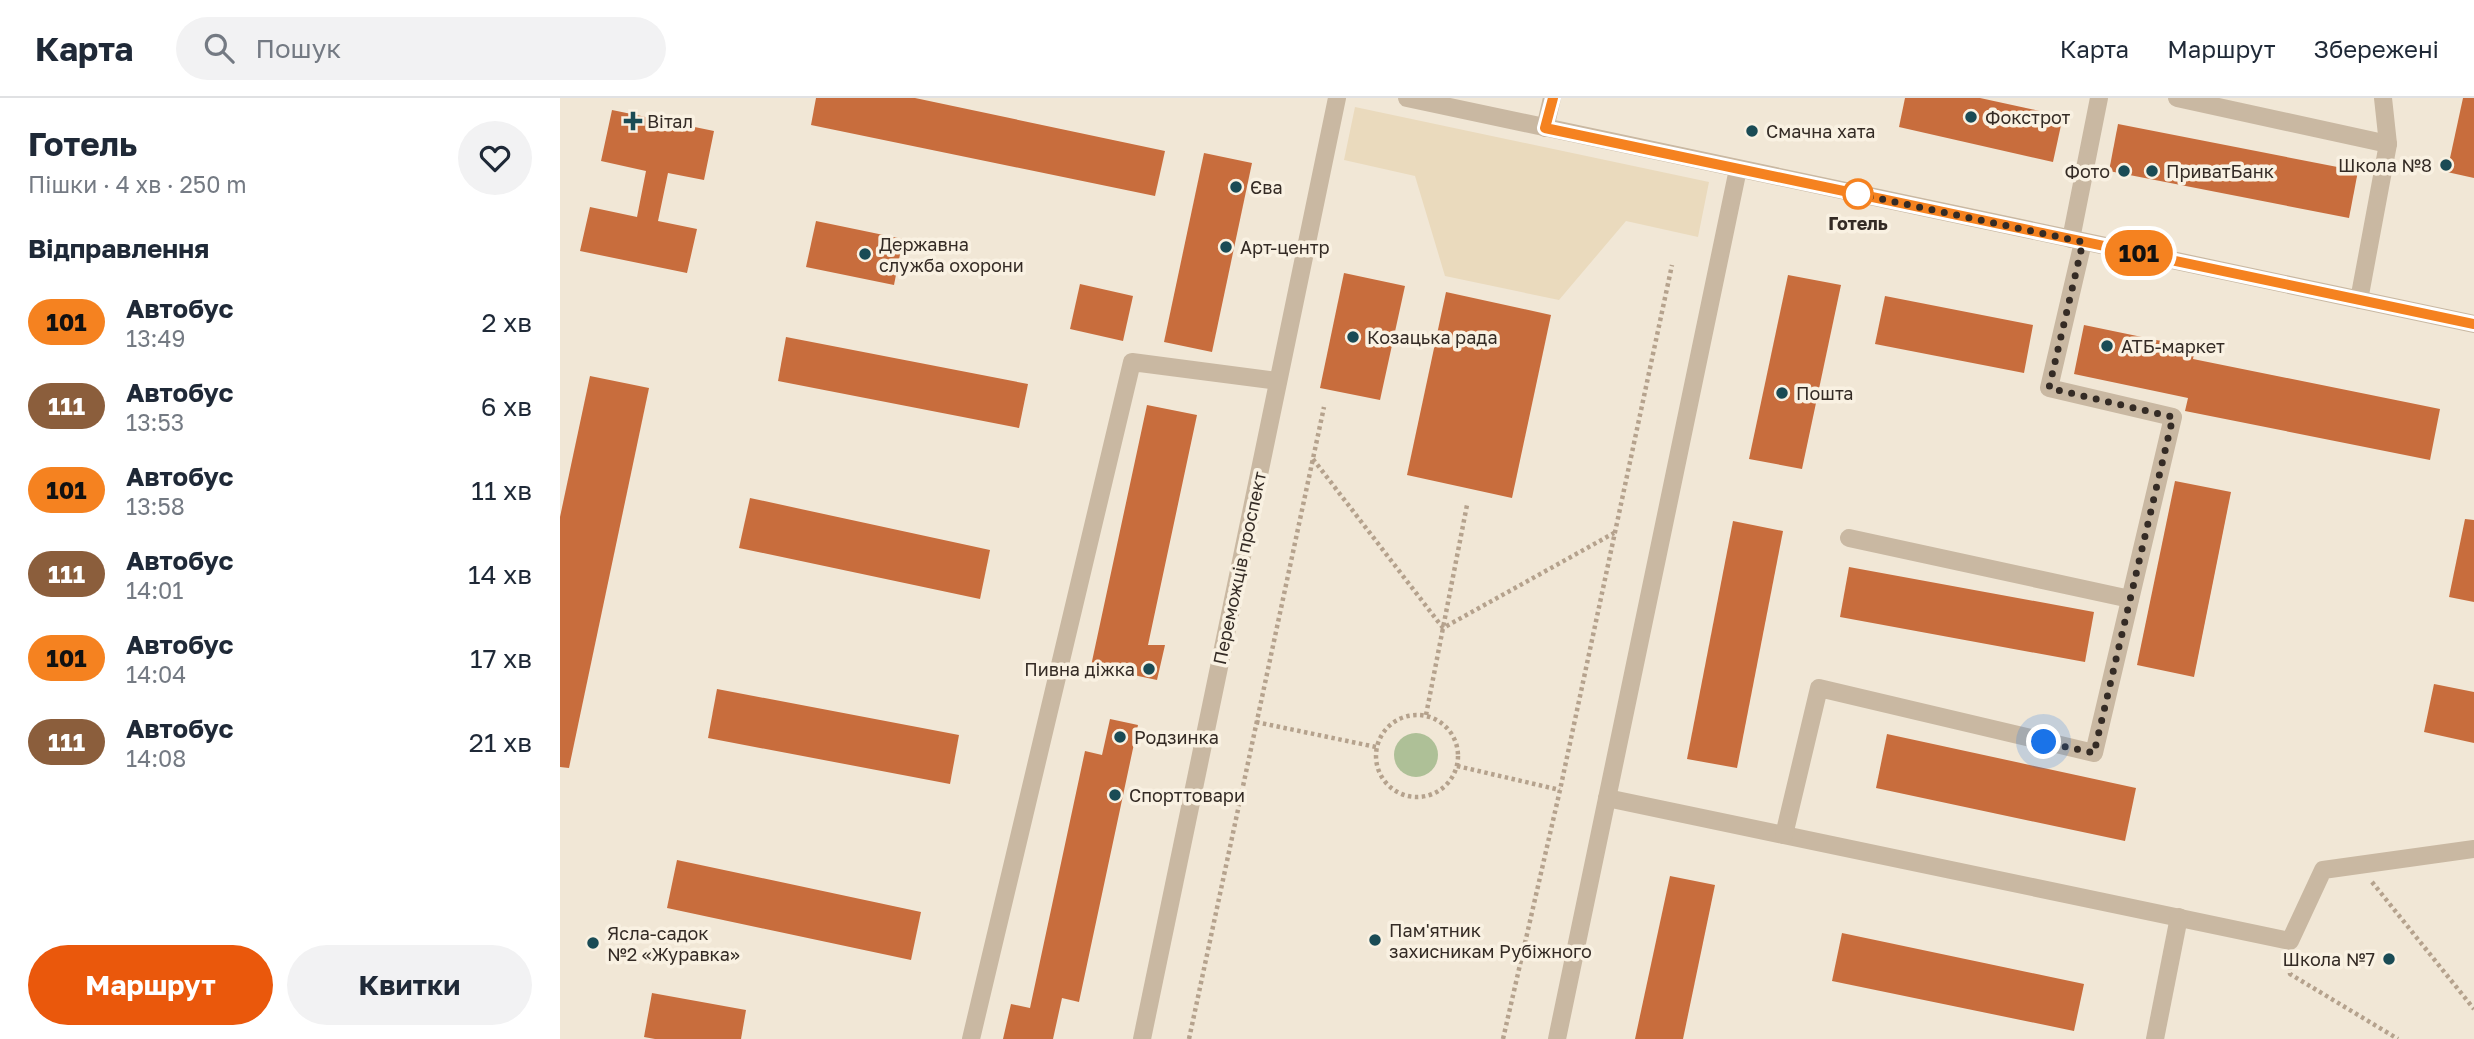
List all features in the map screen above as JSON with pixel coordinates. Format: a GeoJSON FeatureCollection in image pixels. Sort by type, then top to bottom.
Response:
{"type":"FeatureCollection","features":[{"type":"Feature","properties":{"kind":"street","name":"Переможців проспект"},"geometry":{"type":"LineString","coordinates":[[1142,1039],[1337,98]]}},
{"type":"Feature","properties":{"kind":"street"},"geometry":{"type":"LineString","coordinates":[[1408,98],[2474,324]]}},
{"type":"Feature","properties":{"kind":"street"},"geometry":{"type":"LineString","coordinates":[[1545,128],[1552,98]]}},
{"type":"Feature","properties":{"kind":"street"},"geometry":{"type":"LineString","coordinates":[[1784,835],[1819,688],[2094,753],[2173,417],[2049,388],[2077,240],[2099,98]]}},
{"type":"Feature","properties":{"kind":"street"},"geometry":{"type":"LineString","coordinates":[[2178,98],[2388,144]]}},
{"type":"Feature","properties":{"kind":"street"},"geometry":{"type":"LineString","coordinates":[[2359,300],[2388,144],[2383,98]]}},
{"type":"Feature","properties":{"kind":"street"},"geometry":{"type":"LineString","coordinates":[[1557,1039],[1738,169]]}},
{"type":"Feature","properties":{"kind":"street"},"geometry":{"type":"LineString","coordinates":[[971,1039],[1132,362],[1278,381]]}},
{"type":"Feature","properties":{"kind":"street"},"geometry":{"type":"LineString","coordinates":[[1849,538],[2130,599]]}},
{"type":"Feature","properties":{"kind":"street"},"geometry":{"type":"LineString","coordinates":[[1607,798],[2290,941],[2323,870],[2474,849]]}},
{"type":"Feature","properties":{"kind":"street"},"geometry":{"type":"LineString","coordinates":[[2155,1039],[2179,917]]}},
{"type":"Feature","properties":{"kind":"path"},"geometry":{"type":"LineString","coordinates":[[1503,1039],[1560,790],[1672,265]]}},
{"type":"Feature","properties":{"kind":"path"},"geometry":{"type":"LineString","coordinates":[[1189,1039],[1324,407]]}},
{"type":"Feature","properties":{"kind":"path"},"geometry":{"type":"LineString","coordinates":[[1312,458],[1443,628]]}},
{"type":"Feature","properties":{"kind":"path"},"geometry":{"type":"LineString","coordinates":[[1426,715],[1467,505]]}},
{"type":"Feature","properties":{"kind":"path"},"geometry":{"type":"LineString","coordinates":[[1443,628],[1615,533]]}},
{"type":"Feature","properties":{"kind":"path"},"geometry":{"type":"LineString","coordinates":[[1413,714],[1426,715],[1438,720],[1449,730],[1456,742],[1459,756],[1448,783],[1438,792],[1424,797],[1410,797],[1396,792],[1378,773],[1376,747],[1389,724],[1413,714]]}},
{"type":"Feature","properties":{"kind":"path"},"geometry":{"type":"LineString","coordinates":[[1256,722],[1376,747]]}},
{"type":"Feature","properties":{"kind":"path"},"geometry":{"type":"LineString","coordinates":[[1457,766],[1560,790]]}},
{"type":"Feature","properties":{"kind":"path"},"geometry":{"type":"LineString","coordinates":[[2359,865],[2474,1009]]}},
{"type":"Feature","properties":{"kind":"path"},"geometry":{"type":"LineString","coordinates":[[2290,941],[2290,974],[2398,1039]]}},
{"type":"Feature","properties":{"kind":"green space"},"geometry":{"type":"Polygon","coordinates":[[[1416,733],[1432,739],[1438,755],[1432,771],[1416,777],[1400,771],[1394,755],[1400,739],[1416,733]]]}},
{"type":"Feature","properties":{"kind":"shaded area"},"geometry":{"type":"Polygon","coordinates":[[[1355,107],[1709,182],[1698,237],[1626,221],[1559,300],[1445,276],[1415,176],[1344,160],[1355,107]]]}},
{"type":"Feature","properties":{"kind":"building"},"geometry":{"type":"Polygon","coordinates":[[[816,98],[915,98],[1165,151],[1155,196],[811,125],[816,98]]]}},
{"type":"Feature","properties":{"kind":"building"},"geometry":{"type":"Polygon","coordinates":[[[1905,98],[1980,98],[2063,116],[2053,162],[1899,127],[1905,98]]]}},
{"type":"Feature","properties":{"kind":"building"},"geometry":{"type":"Polygon","coordinates":[[[2463,98],[2474,98],[2474,178],[2447,172],[2463,98]]]}},
{"type":"Feature","properties":{"kind":"building"},"geometry":{"type":"Polygon","coordinates":[[[612,110],[714,131],[704,180],[668,173],[658,221],[697,229],[687,273],[580,251],[590,207],[637,217],[646,171],[601,161],[612,110]]]}},
{"type":"Feature","properties":{"kind":"building"},"geometry":{"type":"Polygon","coordinates":[[[2118,124],[2358,171],[2349,218],[2109,171],[2118,124]]]}},
{"type":"Feature","properties":{"kind":"building"},"geometry":{"type":"Polygon","coordinates":[[[1204,153],[1252,163],[1212,352],[1164,342],[1204,153]]]}},
{"type":"Feature","properties":{"kind":"building"},"geometry":{"type":"Polygon","coordinates":[[[816,221],[903,239],[894,285],[806,267],[816,221]]]}},
{"type":"Feature","properties":{"kind":"building"},"geometry":{"type":"Polygon","coordinates":[[[1344,273],[1405,286],[1380,400],[1320,388],[1344,273]]]}},
{"type":"Feature","properties":{"kind":"building"},"geometry":{"type":"Polygon","coordinates":[[[1788,275],[1841,285],[1802,469],[1749,459],[1788,275]]]}},
{"type":"Feature","properties":{"kind":"building"},"geometry":{"type":"Polygon","coordinates":[[[1080,284],[1133,296],[1123,341],[1070,329],[1080,284]]]}},
{"type":"Feature","properties":{"kind":"building"},"geometry":{"type":"Polygon","coordinates":[[[1446,292],[1551,315],[1512,498],[1407,475],[1446,292]]]}},
{"type":"Feature","properties":{"kind":"building"},"geometry":{"type":"Polygon","coordinates":[[[1885,296],[2033,325],[2024,373],[1875,344],[1885,296]]]}},
{"type":"Feature","properties":{"kind":"building"},"geometry":{"type":"Polygon","coordinates":[[[2084,325],[2195,348],[2193,359],[2440,409],[2430,460],[2185,411],[2188,398],[2074,374],[2084,325]]]}},
{"type":"Feature","properties":{"kind":"building"},"geometry":{"type":"Polygon","coordinates":[[[786,337],[1028,384],[1019,428],[778,381],[786,337]]]}},
{"type":"Feature","properties":{"kind":"building"},"geometry":{"type":"Polygon","coordinates":[[[590,376],[649,388],[569,768],[560,767],[560,517],[590,376]]]}},
{"type":"Feature","properties":{"kind":"building"},"geometry":{"type":"Polygon","coordinates":[[[1147,405],[1197,415],[1148,645],[1165,645],[1157,680],[1091,666],[1147,405]]]}},
{"type":"Feature","properties":{"kind":"building"},"geometry":{"type":"Polygon","coordinates":[[[2175,481],[2231,492],[2194,677],[2137,665],[2175,481]]]}},
{"type":"Feature","properties":{"kind":"building"},"geometry":{"type":"Polygon","coordinates":[[[750,498],[990,550],[980,599],[739,548],[750,498]]]}},
{"type":"Feature","properties":{"kind":"building"},"geometry":{"type":"Polygon","coordinates":[[[2465,519],[2474,520],[2474,602],[2449,597],[2465,519]]]}},
{"type":"Feature","properties":{"kind":"building"},"geometry":{"type":"Polygon","coordinates":[[[1733,521],[1783,531],[1737,768],[1687,759],[1733,521]]]}},
{"type":"Feature","properties":{"kind":"building"},"geometry":{"type":"Polygon","coordinates":[[[1849,567],[2094,612],[2085,662],[1840,617],[1849,567]]]}},
{"type":"Feature","properties":{"kind":"building"},"geometry":{"type":"Polygon","coordinates":[[[2434,684],[2474,692],[2474,743],[2424,732],[2434,684]]]}},
{"type":"Feature","properties":{"kind":"building"},"geometry":{"type":"Polygon","coordinates":[[[717,689],[959,735],[950,784],[708,738],[717,689]]]}},
{"type":"Feature","properties":{"kind":"building"},"geometry":{"type":"Polygon","coordinates":[[[1110,719],[1138,725],[1079,1002],[1062,998],[1053,1039],[1003,1039],[1011,1004],[1030,1008],[1085,751],[1102,755],[1110,719]]]}},
{"type":"Feature","properties":{"kind":"building"},"geometry":{"type":"Polygon","coordinates":[[[1887,734],[2136,788],[2125,841],[1876,788],[1887,734]]]}},
{"type":"Feature","properties":{"kind":"building"},"geometry":{"type":"Polygon","coordinates":[[[677,860],[921,912],[911,960],[667,908],[677,860]]]}},
{"type":"Feature","properties":{"kind":"building"},"geometry":{"type":"Polygon","coordinates":[[[1670,876],[1715,885],[1683,1039],[1635,1039],[1670,876]]]}},
{"type":"Feature","properties":{"kind":"building"},"geometry":{"type":"Polygon","coordinates":[[[1842,933],[2084,984],[2074,1031],[1832,981],[1842,933]]]}},
{"type":"Feature","properties":{"kind":"building"},"geometry":{"type":"Polygon","coordinates":[[[652,993],[746,1010],[741,1039],[644,1037],[652,993]]]}},
{"type":"Feature","properties":{"kind":"bus line","name":"101"},"geometry":{"type":"LineString","coordinates":[[1553,98],[1545,128],[2474,324]]}},
{"type":"Feature","properties":{"kind":"place","name":"Фокстрот"},"geometry":{"type":"Point","coordinates":[1971,117]}},
{"type":"Feature","properties":{"kind":"place","name":"Вітал"},"geometry":{"type":"Point","coordinates":[633,121]}},
{"type":"Feature","properties":{"kind":"place","name":"Смачна хата"},"geometry":{"type":"Point","coordinates":[1752,131]}},
{"type":"Feature","properties":{"kind":"place","name":"Школа №8"},"geometry":{"type":"Point","coordinates":[2446,165]}},
{"type":"Feature","properties":{"kind":"place","name":"Фото"},"geometry":{"type":"Point","coordinates":[2124,171]}},
{"type":"Feature","properties":{"kind":"place","name":"ПриватБанк"},"geometry":{"type":"Point","coordinates":[2152,171]}},
{"type":"Feature","properties":{"kind":"place","name":"Єва"},"geometry":{"type":"Point","coordinates":[1236,187]}},
{"type":"Feature","properties":{"kind":"place","name":"Готель"},"geometry":{"type":"Point","coordinates":[1858,194]}},
{"type":"Feature","properties":{"kind":"place","name":"Арт-центр"},"geometry":{"type":"Point","coordinates":[1226,247]}},
{"type":"Feature","properties":{"kind":"place","name":"Державна служба охорони"},"geometry":{"type":"Point","coordinates":[865,254]}},
{"type":"Feature","properties":{"kind":"place","name":"Козацька рада"},"geometry":{"type":"Point","coordinates":[1353,337]}},
{"type":"Feature","properties":{"kind":"place","name":"АТБ-маркет"},"geometry":{"type":"Point","coordinates":[2107,346]}},
{"type":"Feature","properties":{"kind":"place","name":"Пошта"},"geometry":{"type":"Point","coordinates":[1782,393]}},
{"type":"Feature","properties":{"kind":"place","name":"Пивна діжка"},"geometry":{"type":"Point","coordinates":[1149,669]}},
{"type":"Feature","properties":{"kind":"place","name":"Родзинка"},"geometry":{"type":"Point","coordinates":[1120,737]}},
{"type":"Feature","properties":{"kind":"place","name":"Спорттовари"},"geometry":{"type":"Point","coordinates":[1115,795]}},
{"type":"Feature","properties":{"kind":"place","name":"Пам'ятник захисникам Рубіжного"},"geometry":{"type":"Point","coordinates":[1375,940]}},
{"type":"Feature","properties":{"kind":"place","name":"Ясла-садок №2 «Журавка»"},"geometry":{"type":"Point","coordinates":[593,943]}},
{"type":"Feature","properties":{"kind":"place","name":"Школа №7"},"geometry":{"type":"Point","coordinates":[2389,959]}},
{"type":"Feature","properties":{"kind":"route"},"geometry":{"type":"LineString","coordinates":[[1858,194],[2083,242],[2049,388],[2173,417],[2094,753],[2044,742]]}}]}
